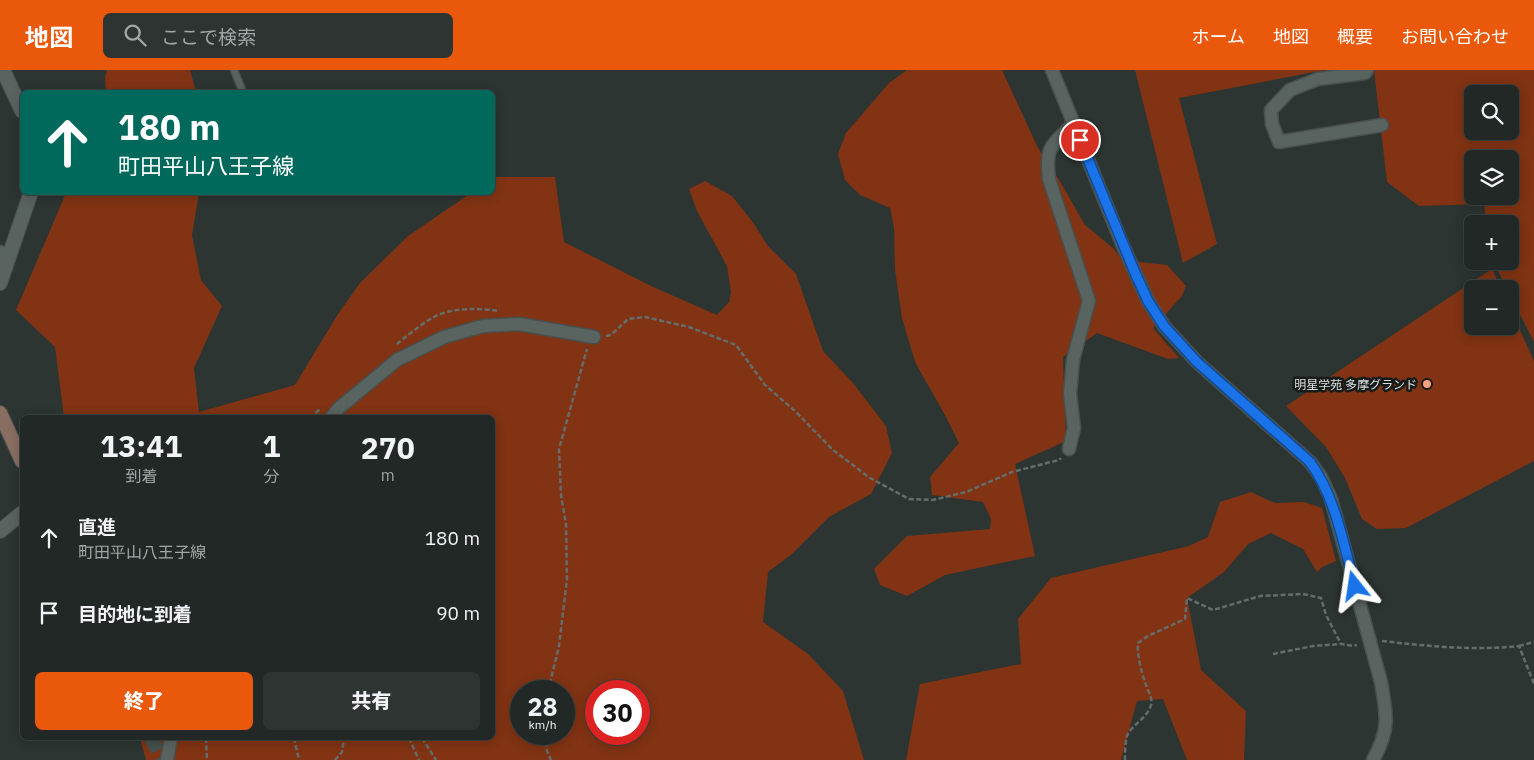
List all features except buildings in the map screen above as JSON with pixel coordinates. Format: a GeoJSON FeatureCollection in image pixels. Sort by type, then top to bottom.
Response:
{"type":"FeatureCollection","features":[{"type":"Feature","properties":{"kind":"main road"},"geometry":{"type":"LineString","coordinates":[[0,413],[20,458]]}},
{"type":"Feature","properties":{"kind":"street"},"geometry":{"type":"LineString","coordinates":[[3,70],[20,107]]}},
{"type":"Feature","properties":{"kind":"street"},"geometry":{"type":"LineString","coordinates":[[1052,70],[1123,246],[1148,301],[1164,326],[1191,356],[1310,462],[1321,477],[1334,508],[1381,682],[1386,730],[1373,760]]}},
{"type":"Feature","properties":{"kind":"street"},"geometry":{"type":"LineString","coordinates":[[1367,70],[1365,73],[1318,79],[1290,90],[1272,110],[1272,124],[1279,142],[1382,125]]}},
{"type":"Feature","properties":{"kind":"street"},"geometry":{"type":"LineString","coordinates":[[1069,449],[1074,428],[1070,394],[1073,360],[1089,301],[1049,179],[1047,154],[1051,146],[1073,124]]}},
{"type":"Feature","properties":{"kind":"street"},"geometry":{"type":"LineString","coordinates":[[0,283],[31,195]]}},
{"type":"Feature","properties":{"kind":"street"},"geometry":{"type":"LineString","coordinates":[[0,252],[6,268]]}},
{"type":"Feature","properties":{"kind":"street"},"geometry":{"type":"LineString","coordinates":[[334,415],[360,390],[397,360],[444,337],[483,326],[519,324],[594,337]]}},
{"type":"Feature","properties":{"kind":"street"},"geometry":{"type":"LineString","coordinates":[[0,531],[20,515]]}},
{"type":"Feature","properties":{"kind":"street"},"geometry":{"type":"LineString","coordinates":[[167,760],[171,740]]}},
{"type":"Feature","properties":{"kind":"lane"},"geometry":{"type":"LineString","coordinates":[[234,70],[242,90]]}},
{"type":"Feature","properties":{"kind":"path"},"geometry":{"type":"LineString","coordinates":[[393,348],[434,317],[454,311],[484,309],[501,311]]}},
{"type":"Feature","properties":{"kind":"path"},"geometry":{"type":"LineString","coordinates":[[551,680],[559,646],[567,579],[566,524],[561,495],[559,449],[588,346],[594,337],[611,335],[628,319],[645,317],[689,327],[736,345],[765,385],[833,450],[870,478],[909,499],[934,500],[966,492],[1012,472],[1059,460],[1069,449]]}},
{"type":"Feature","properties":{"kind":"path"},"geometry":{"type":"LineString","coordinates":[[313,415],[325,405]]}},
{"type":"Feature","properties":{"kind":"path"},"geometry":{"type":"LineString","coordinates":[[1125,760],[1127,737],[1134,726],[1146,715],[1151,705],[1151,698],[1145,683],[1138,652],[1138,643],[1148,636],[1185,619],[1187,598],[1213,610],[1260,596],[1303,594],[1321,598],[1326,615],[1341,644]]}},
{"type":"Feature","properties":{"kind":"path"},"geometry":{"type":"LineString","coordinates":[[1273,654],[1313,646],[1341,644],[1353,646],[1369,640],[1448,648],[1502,648],[1534,642]]}},
{"type":"Feature","properties":{"kind":"path"},"geometry":{"type":"LineString","coordinates":[[1519,646],[1534,684]]}},
{"type":"Feature","properties":{"kind":"path"},"geometry":{"type":"LineString","coordinates":[[206,740],[207,760]]}},
{"type":"Feature","properties":{"kind":"path"},"geometry":{"type":"LineString","coordinates":[[294,740],[299,760]]}},
{"type":"Feature","properties":{"kind":"path"},"geometry":{"type":"LineString","coordinates":[[334,760],[342,752],[344,740]]}},
{"type":"Feature","properties":{"kind":"path"},"geometry":{"type":"LineString","coordinates":[[410,740],[419,760]]}},
{"type":"Feature","properties":{"kind":"path"},"geometry":{"type":"LineString","coordinates":[[423,740],[436,760]]}},
{"type":"Feature","properties":{"kind":"path"},"geometry":{"type":"LineString","coordinates":[[546,745],[551,760]]}},
{"type":"Feature","properties":{"kind":"shaded area"},"geometry":{"type":"Polygon","coordinates":[[[107,70],[190,70],[195,90],[106,90],[105,77],[107,70]]]}},
{"type":"Feature","properties":{"kind":"shaded area"},"geometry":{"type":"Polygon","coordinates":[[[907,70],[1002,70],[1038,148],[1085,225],[1113,248],[1122,260],[1167,265],[1186,286],[1182,296],[1153,328],[1179,358],[1168,359],[1097,333],[1063,357],[1066,441],[1015,464],[1035,556],[945,575],[907,596],[880,585],[874,569],[907,536],[990,529],[991,519],[983,502],[932,495],[930,477],[959,443],[915,362],[902,318],[895,270],[894,228],[890,208],[860,195],[845,180],[838,154],[846,133],[889,83],[907,70]]]}},
{"type":"Feature","properties":{"kind":"shaded area"},"geometry":{"type":"Polygon","coordinates":[[[1135,70],[1325,70],[1179,98],[1217,244],[1183,263],[1135,70]]]}},
{"type":"Feature","properties":{"kind":"shaded area"},"geometry":{"type":"Polygon","coordinates":[[[1374,70],[1534,70],[1534,342],[1519,313],[1519,280],[1502,280],[1498,270],[1519,270],[1519,215],[1485,215],[1484,205],[1519,205],[1519,150],[1464,150],[1464,205],[1419,206],[1387,182],[1374,70]]]}},
{"type":"Feature","properties":{"kind":"shaded area"},"geometry":{"type":"Polygon","coordinates":[[[495,177],[555,177],[564,242],[651,286],[717,315],[729,302],[731,292],[727,266],[697,211],[689,189],[705,181],[732,196],[752,221],[768,246],[796,274],[823,351],[853,383],[886,426],[892,453],[871,494],[829,517],[792,554],[768,572],[763,622],[808,654],[843,691],[864,760],[146,760],[141,740],[495,740],[495,415],[64,415],[55,347],[16,310],[65,195],[199,195],[192,235],[201,280],[222,306],[194,368],[199,412],[295,385],[338,314],[360,283],[408,236],[468,195],[495,195],[495,177]]]}},
{"type":"Feature","properties":{"kind":"shaded area","name":"明星学苑 多摩グランド"},"geometry":{"type":"Polygon","coordinates":[[[1492,270],[1497,280],[1475,280],[1492,270]]]}},
{"type":"Feature","properties":{"kind":"shaded area","name":"明星学苑 多摩グランド"},"geometry":{"type":"Polygon","coordinates":[[[1464,288],[1464,335],[1519,335],[1519,328],[1534,361],[1534,461],[1406,528],[1377,529],[1362,519],[1345,478],[1326,447],[1286,406],[1464,288]]]}},
{"type":"Feature","properties":{"kind":"shaded area"},"geometry":{"type":"Polygon","coordinates":[[[1251,492],[1275,503],[1304,502],[1322,508],[1336,561],[1322,567],[1317,572],[1303,549],[1271,533],[1248,544],[1224,572],[1187,598],[1201,670],[1246,711],[1244,760],[1187,760],[1163,699],[1137,701],[1121,760],[906,760],[920,684],[1021,664],[1018,619],[1051,578],[1189,546],[1208,537],[1220,502],[1251,492]]]}},
{"type":"Feature","properties":{"kind":"tunnel"},"geometry":{"type":"LineString","coordinates":[[152,740],[162,760]]}},
{"type":"Feature","properties":{"kind":"place","name":"明星学苑 多摩グランド"},"geometry":{"type":"Point","coordinates":[1427,384]}},
{"type":"Feature","properties":{"kind":"route"},"geometry":{"type":"LineString","coordinates":[[1080,140],[1136,275],[1148,301],[1164,326],[1197,362],[1310,462],[1321,477],[1331,498],[1355,586]]}}]}
